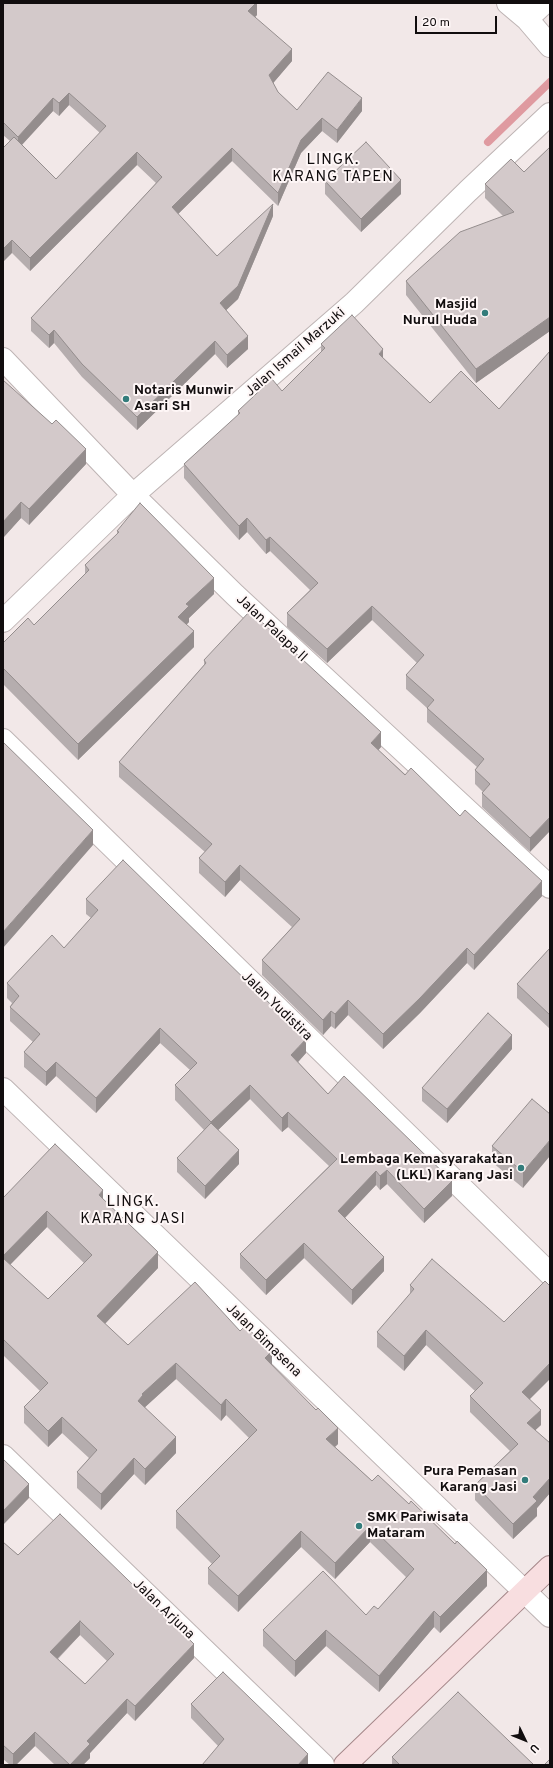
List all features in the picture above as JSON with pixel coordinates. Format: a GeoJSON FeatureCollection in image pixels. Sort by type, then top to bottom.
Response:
{"type":"FeatureCollection","features":[{"type":"Feature","properties":{"kind":"main road"},"geometry":{"type":"LineString","coordinates":[[345,1765],[550,1567]]}},
{"type":"Feature","properties":{"kind":"street"},"geometry":{"type":"LineString","coordinates":[[508,3],[527,19],[550,46]]}},
{"type":"Feature","properties":{"kind":"street"},"geometry":{"type":"LineString","coordinates":[[527,19],[544,3]]}},
{"type":"Feature","properties":{"kind":"street","name":"Jalan Ismail Marzuki"},"geometry":{"type":"LineString","coordinates":[[3,621],[133,495],[354,303],[468,191],[550,114]]}},
{"type":"Feature","properties":{"kind":"street","name":"Jalan Palapa II"},"geometry":{"type":"LineString","coordinates":[[3,359],[133,495],[235,595],[550,887]]}},
{"type":"Feature","properties":{"kind":"street","name":"Jalan Yudistira"},"geometry":{"type":"LineString","coordinates":[[3,740],[550,1274]]}},
{"type":"Feature","properties":{"kind":"street","name":"Jalan Bimasena"},"geometry":{"type":"LineString","coordinates":[[3,1089],[550,1616]]}},
{"type":"Feature","properties":{"kind":"street","name":"Jalan Arjuna"},"geometry":{"type":"LineString","coordinates":[[3,1456],[324,1765]]}},
{"type":"Feature","properties":{"kind":"building"},"geometry":{"type":"Polygon","coordinates":[[[3,3],[256,3],[248,11],[292,49],[269,75],[278,92],[297,110],[328,72],[362,98],[337,130],[322,118],[301,140],[278,193],[232,148],[172,207],[217,256],[273,204],[238,286],[220,303],[248,336],[227,355],[215,341],[137,417],[82,364],[54,330],[49,335],[31,318],[162,177],[137,152],[30,258],[12,240],[3,249],[3,148],[14,137],[56,179],[106,126],[69,93],[59,103],[53,98],[18,137],[3,122],[3,3]]]}},
{"type":"Feature","properties":{"kind":"building"},"geometry":{"type":"Polygon","coordinates":[[[366,142],[401,180],[361,219],[325,181],[366,142]]]}},
{"type":"Feature","properties":{"kind":"building","name":"Masjid Nurul Huda"},"geometry":{"type":"Polygon","coordinates":[[[550,147],[550,317],[476,369],[406,281],[460,232],[514,212],[485,184],[511,159],[524,172],[550,147]]]}},
{"type":"Feature","properties":{"kind":"building"},"geometry":{"type":"Polygon","coordinates":[[[352,315],[383,349],[379,354],[430,403],[461,371],[499,409],[550,351],[550,817],[530,838],[482,793],[490,784],[475,770],[484,759],[427,708],[434,700],[406,675],[424,655],[372,606],[327,649],[287,613],[318,583],[270,537],[266,540],[247,518],[239,526],[184,464],[240,413],[238,411],[272,379],[282,391],[325,348],[321,344],[352,315]]]}},
{"type":"Feature","properties":{"kind":"building"},"geometry":{"type":"Polygon","coordinates":[[[3,380],[52,424],[56,420],[86,449],[29,509],[21,502],[3,522],[3,380]]]}},
{"type":"Feature","properties":{"kind":"building"},"geometry":{"type":"Polygon","coordinates":[[[140,503],[214,578],[186,604],[189,606],[178,617],[194,631],[78,744],[3,668],[3,643],[28,618],[34,625],[89,570],[85,565],[119,532],[117,531],[140,503]]]}},
{"type":"Feature","properties":{"kind":"building"},"geometry":{"type":"Polygon","coordinates":[[[250,611],[381,732],[371,743],[405,775],[411,768],[460,816],[465,810],[542,881],[474,955],[467,948],[420,998],[383,1034],[348,1000],[335,1014],[331,1011],[323,1020],[262,960],[300,919],[240,865],[225,882],[199,858],[212,844],[119,762],[206,663],[204,660],[250,611]]]}},
{"type":"Feature","properties":{"kind":"building"},"geometry":{"type":"Polygon","coordinates":[[[3,742],[93,830],[3,932],[3,742]]]}},
{"type":"Feature","properties":{"kind":"building"},"geometry":{"type":"Polygon","coordinates":[[[123,860],[306,1039],[291,1055],[328,1094],[344,1076],[452,1181],[424,1209],[387,1170],[380,1176],[376,1171],[338,1211],[384,1257],[352,1290],[304,1243],[266,1280],[240,1254],[337,1159],[288,1112],[282,1118],[250,1085],[211,1122],[175,1085],[197,1063],[160,1028],[96,1098],[56,1062],[46,1072],[24,1052],[40,1034],[10,1007],[19,996],[7,983],[52,935],[64,948],[98,910],[86,899],[123,860]]]}},
{"type":"Feature","properties":{"kind":"building"},"geometry":{"type":"Polygon","coordinates":[[[550,948],[550,1015],[517,984],[550,948]]]}},
{"type":"Feature","properties":{"kind":"building"},"geometry":{"type":"Polygon","coordinates":[[[488,1013],[512,1035],[447,1109],[422,1088],[488,1013]]]}},
{"type":"Feature","properties":{"kind":"building"},"geometry":{"type":"Polygon","coordinates":[[[532,1099],[550,1114],[550,1140],[523,1172],[492,1146],[532,1099]]]}},
{"type":"Feature","properties":{"kind":"building"},"geometry":{"type":"Polygon","coordinates":[[[211,1123],[239,1150],[205,1186],[177,1158],[211,1123]]]}},
{"type":"Feature","properties":{"kind":"building"},"geometry":{"type":"Polygon","coordinates":[[[55,1144],[103,1190],[99,1195],[158,1252],[97,1316],[128,1345],[195,1282],[240,1331],[245,1326],[272,1351],[265,1358],[316,1410],[318,1408],[338,1428],[326,1439],[372,1481],[378,1475],[409,1504],[411,1501],[455,1544],[457,1541],[487,1570],[440,1617],[434,1611],[379,1676],[326,1630],[295,1661],[263,1630],[323,1571],[366,1615],[374,1606],[378,1609],[414,1569],[370,1526],[335,1563],[301,1531],[238,1596],[208,1568],[220,1556],[176,1511],[257,1430],[226,1399],[221,1405],[176,1363],[142,1394],[143,1395],[138,1401],[176,1437],[145,1469],[134,1458],[101,1494],[77,1472],[97,1450],[62,1417],[48,1431],[24,1407],[48,1383],[3,1339],[3,1258],[48,1299],[92,1255],[47,1211],[3,1256],[3,1198],[55,1144]]]}},
{"type":"Feature","properties":{"kind":"building"},"geometry":{"type":"Polygon","coordinates":[[[432,1259],[504,1322],[545,1281],[550,1286],[550,1363],[522,1392],[541,1410],[527,1423],[550,1443],[550,1478],[533,1497],[537,1501],[513,1524],[475,1485],[518,1444],[470,1396],[483,1383],[426,1330],[404,1356],[377,1332],[414,1289],[410,1285],[432,1259]]]}},
{"type":"Feature","properties":{"kind":"building"},"geometry":{"type":"Polygon","coordinates":[[[3,1459],[29,1484],[3,1511],[3,1459]]]}},
{"type":"Feature","properties":{"kind":"building"},"geometry":{"type":"Polygon","coordinates":[[[60,1514],[194,1644],[135,1706],[127,1699],[87,1741],[90,1744],[70,1765],[35,1732],[13,1754],[3,1745],[3,1542],[18,1555],[60,1514]],[[80,1621],[50,1652],[85,1684],[114,1654],[80,1621]]]}},
{"type":"Feature","properties":{"kind":"building"},"geometry":{"type":"Polygon","coordinates":[[[223,1672],[308,1754],[298,1765],[202,1765],[224,1739],[191,1704],[223,1672]]]}},
{"type":"Feature","properties":{"kind":"building"},"geometry":{"type":"Polygon","coordinates":[[[458,1692],[534,1765],[400,1765],[392,1757],[458,1692]]]}},
{"type":"Feature","properties":{"kind":"building"},"geometry":{"type":"Polygon","coordinates":[[[550,1759],[550,1765],[544,1765],[550,1759]]]}},
{"type":"Feature","properties":{"kind":"waterway"},"geometry":{"type":"LineString","coordinates":[[488,142],[550,82]]}},
{"type":"Feature","properties":{"kind":"place","name":"Masjid Nurul Huda"},"geometry":{"type":"Point","coordinates":[485,313]}},
{"type":"Feature","properties":{"kind":"place","name":"Notaris Munwir Asari SH"},"geometry":{"type":"Point","coordinates":[126,399]}},
{"type":"Feature","properties":{"kind":"place","name":"Lembaga Kemasyarakatan (LKL) Karang Jasi"},"geometry":{"type":"Point","coordinates":[521,1168]}},
{"type":"Feature","properties":{"kind":"place","name":"Pura Pemasan Karang Jasi"},"geometry":{"type":"Point","coordinates":[525,1480]}},
{"type":"Feature","properties":{"kind":"place","name":"SMK Pariwisata Mataram"},"geometry":{"type":"Point","coordinates":[359,1526]}},
{"type":"Feature","properties":{"kind":"district","name":"LINGK. KARANG TAPEN"},"geometry":{"type":"Point","coordinates":[333,170]}},
{"type":"Feature","properties":{"kind":"district","name":"LINGK. KARANG JASI"},"geometry":{"type":"Point","coordinates":[133,1212]}}]}
